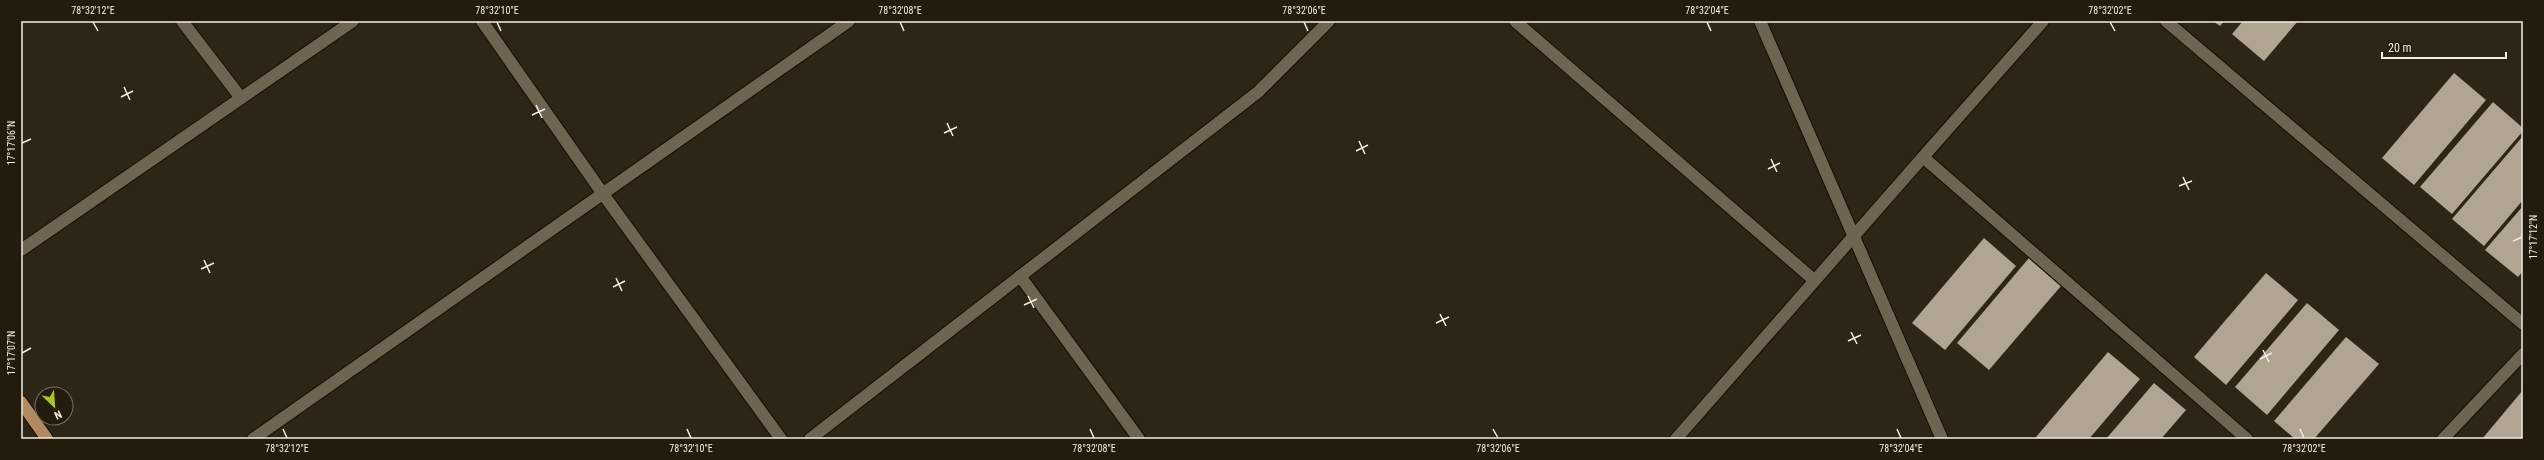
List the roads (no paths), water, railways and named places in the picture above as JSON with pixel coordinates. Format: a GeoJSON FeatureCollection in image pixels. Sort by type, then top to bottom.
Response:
{"type":"FeatureCollection","features":[{"type":"Feature","properties":{"kind":"main road"},"geometry":{"type":"LineString","coordinates":[[21,402],[47,439]]}},
{"type":"Feature","properties":{"kind":"street"},"geometry":{"type":"LineString","coordinates":[[182,21],[241,98]]}},
{"type":"Feature","properties":{"kind":"street"},"geometry":{"type":"LineString","coordinates":[[21,250],[353,21]]}},
{"type":"Feature","properties":{"kind":"street"},"geometry":{"type":"LineString","coordinates":[[482,21],[602,194],[781,439]]}},
{"type":"Feature","properties":{"kind":"street"},"geometry":{"type":"LineString","coordinates":[[252,439],[849,21]]}},
{"type":"Feature","properties":{"kind":"street"},"geometry":{"type":"LineString","coordinates":[[810,439],[1258,92],[1329,21]]}},
{"type":"Feature","properties":{"kind":"street"},"geometry":{"type":"LineString","coordinates":[[1515,21],[1814,280]]}},
{"type":"Feature","properties":{"kind":"street"},"geometry":{"type":"LineString","coordinates":[[1760,21],[1855,235],[1942,439]]}},
{"type":"Feature","properties":{"kind":"street"},"geometry":{"type":"LineString","coordinates":[[1676,439],[2042,21]]}},
{"type":"Feature","properties":{"kind":"street"},"geometry":{"type":"LineString","coordinates":[[2166,21],[2523,324]]}},
{"type":"Feature","properties":{"kind":"street"},"geometry":{"type":"LineString","coordinates":[[1922,157],[2247,439]]}},
{"type":"Feature","properties":{"kind":"street"},"geometry":{"type":"LineString","coordinates":[[1020,276],[1139,439]]}},
{"type":"Feature","properties":{"kind":"street"},"geometry":{"type":"LineString","coordinates":[[2443,439],[2523,354]]}}]}
